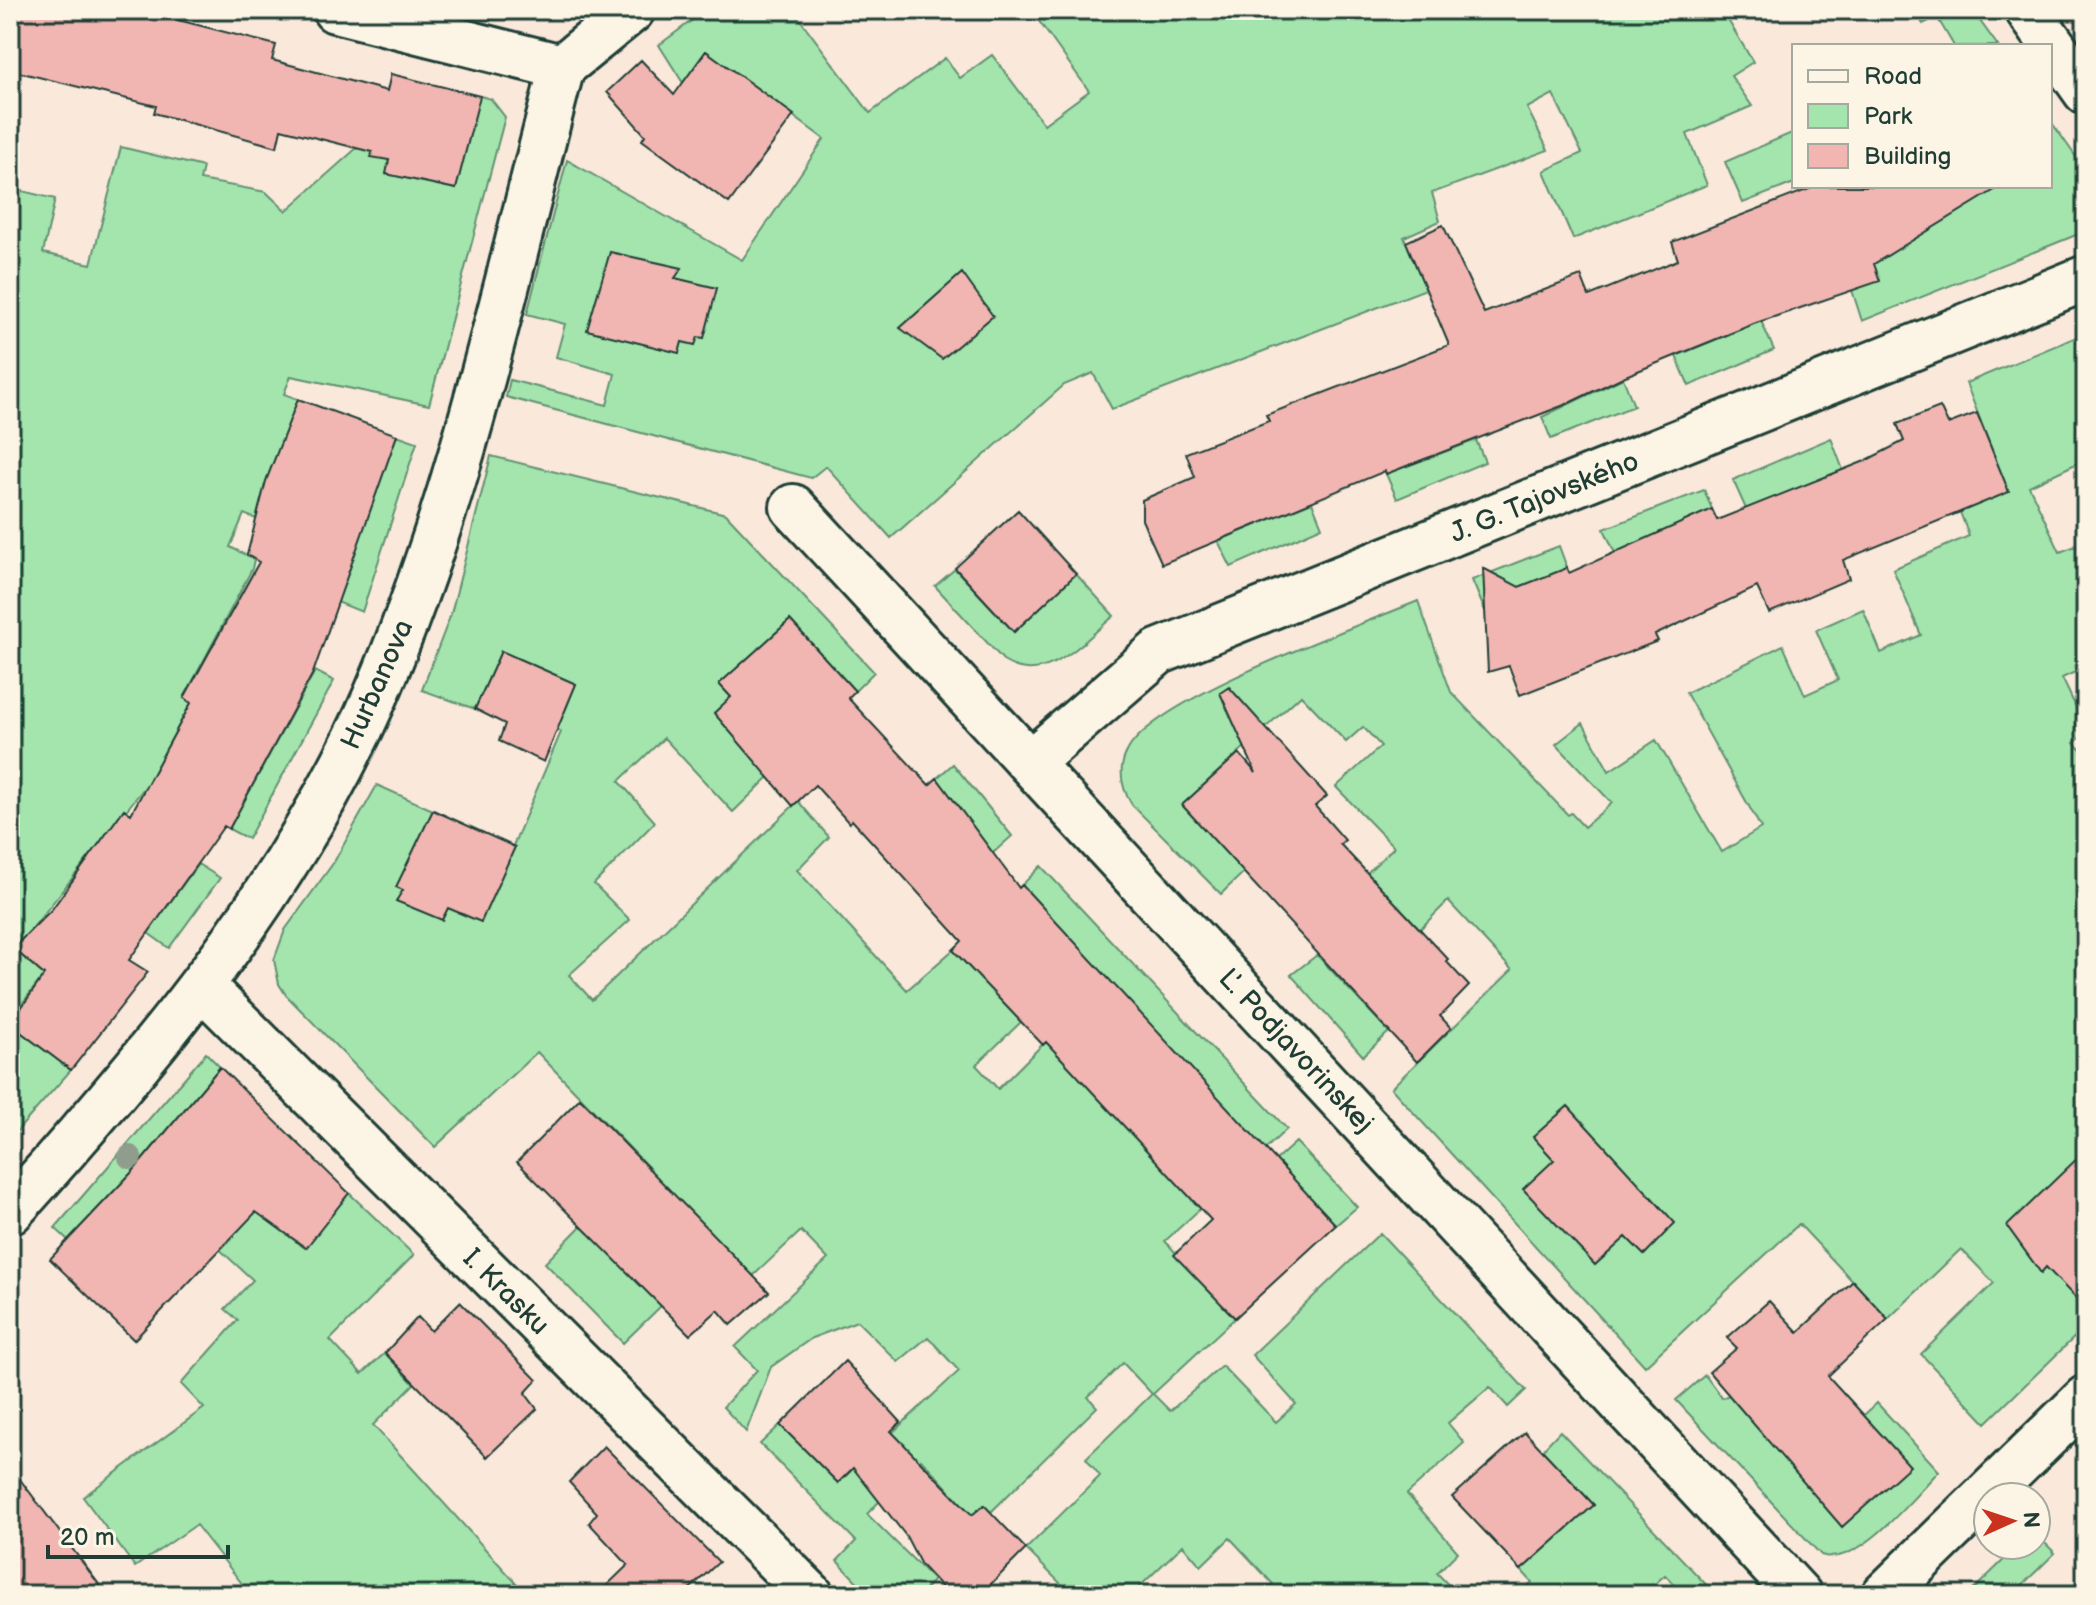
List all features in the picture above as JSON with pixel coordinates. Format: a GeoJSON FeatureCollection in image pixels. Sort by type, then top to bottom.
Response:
{"type":"FeatureCollection","features":[{"type":"Feature","properties":{"kind":"street"},"geometry":{"type":"LineString","coordinates":[[335,10],[562,67],[632,10]]}},
{"type":"Feature","properties":{"kind":"street"},"geometry":{"type":"LineString","coordinates":[[2028,10],[2086,92]]}},
{"type":"Feature","properties":{"kind":"street","name":"Hurbanova"},"geometry":{"type":"LineString","coordinates":[[10,1212],[202,986],[310,826],[375,696],[421,576],[465,431],[562,67]]}},
{"type":"Feature","properties":{"kind":"street","name":"J. G. Tajovského"},"geometry":{"type":"LineString","coordinates":[[1031,762],[1158,652],[2086,278]]}},
{"type":"Feature","properties":{"kind":"street","name":"Ľ. Podjavorinskej"},"geometry":{"type":"LineString","coordinates":[[793,507],[1799,1595]]}},
{"type":"Feature","properties":{"kind":"street","name":"I. Krasku"},"geometry":{"type":"LineString","coordinates":[[202,986],[811,1595]]}},
{"type":"Feature","properties":{"kind":"street"},"geometry":{"type":"LineString","coordinates":[[1884,1595],[2086,1398]]}},
{"type":"Feature","properties":{"kind":"green space"},"geometry":{"type":"Polygon","coordinates":[[[706,10],[793,10],[870,113],[945,58],[960,78],[992,55],[1044,124],[1089,91],[1031,10],[1722,10],[1753,62],[1731,76],[1752,106],[1687,134],[1707,185],[1573,239],[1544,171],[1582,153],[1553,94],[1527,108],[1548,150],[1432,193],[1440,221],[1404,237],[1426,289],[1112,409],[1093,373],[1064,385],[891,538],[826,466],[811,478],[506,397],[510,380],[607,405],[615,374],[556,357],[565,324],[527,314],[567,160],[742,260],[824,139],[706,51],[683,83],[659,45],[706,10]]]}},
{"type":"Feature","properties":{"kind":"green space"},"geometry":{"type":"Polygon","coordinates":[[[1914,10],[1972,10],[1997,44],[1953,44],[1937,17],[1923,24],[1914,10]]]}},
{"type":"Feature","properties":{"kind":"green space"},"geometry":{"type":"Polygon","coordinates":[[[480,96],[491,99],[505,117],[429,405],[291,376],[284,394],[298,399],[266,481],[256,519],[244,514],[230,547],[254,559],[252,569],[184,698],[191,703],[148,783],[15,950],[44,975],[10,1019],[10,188],[55,199],[43,253],[91,264],[121,147],[203,167],[200,180],[266,192],[286,211],[377,130],[371,156],[389,160],[387,174],[480,96]]]}},
{"type":"Feature","properties":{"kind":"green space"},"geometry":{"type":"Polygon","coordinates":[[[2052,123],[2086,171],[2086,231],[1862,321],[1852,290],[1868,250],[1997,188],[2052,188],[2052,123]]]}},
{"type":"Feature","properties":{"kind":"green space"},"geometry":{"type":"Polygon","coordinates":[[[1792,133],[1792,184],[1743,203],[1725,162],[1792,133]]]}},
{"type":"Feature","properties":{"kind":"green space"},"geometry":{"type":"Polygon","coordinates":[[[1761,321],[1774,350],[1689,386],[1676,356],[1761,321]]]}},
{"type":"Feature","properties":{"kind":"green space"},"geometry":{"type":"Polygon","coordinates":[[[2086,333],[2086,459],[2029,486],[2060,552],[2086,542],[2086,667],[2062,678],[2086,728],[2086,733],[2074,743],[2086,755],[2086,1326],[1986,1423],[1921,1354],[1994,1283],[1961,1249],[1888,1319],[1799,1224],[1645,1366],[1391,1088],[1512,970],[1448,901],[1420,929],[1367,873],[1394,847],[1336,787],[1381,746],[1363,727],[1346,742],[1301,695],[1182,805],[1244,872],[1221,894],[1132,805],[1122,777],[1125,755],[1148,728],[1218,685],[1418,601],[1451,692],[1568,815],[1571,813],[1584,827],[1612,803],[1556,744],[1583,723],[1609,771],[1656,740],[1722,852],[1761,828],[1686,693],[1783,645],[1805,695],[1838,680],[1816,630],[1863,609],[1881,653],[1921,635],[1893,569],[1969,536],[1960,512],[2008,492],[1966,383],[2086,333]]]}},
{"type":"Feature","properties":{"kind":"green space"},"geometry":{"type":"Polygon","coordinates":[[[1623,378],[1634,406],[1551,439],[1542,417],[1623,378]]]}},
{"type":"Feature","properties":{"kind":"green space"},"geometry":{"type":"Polygon","coordinates":[[[397,435],[417,442],[362,612],[337,602],[397,435]]]}},
{"type":"Feature","properties":{"kind":"green space"},"geometry":{"type":"Polygon","coordinates":[[[1831,438],[1843,470],[1746,509],[1733,480],[1831,438]]]}},
{"type":"Feature","properties":{"kind":"green space"},"geometry":{"type":"Polygon","coordinates":[[[1476,440],[1485,462],[1397,499],[1386,474],[1476,440]]]}},
{"type":"Feature","properties":{"kind":"green space"},"geometry":{"type":"Polygon","coordinates":[[[491,456],[726,514],[874,672],[855,691],[790,620],[719,684],[731,697],[714,713],[771,775],[733,812],[664,738],[619,781],[655,822],[594,884],[630,920],[569,975],[592,1000],[798,801],[829,837],[797,870],[907,990],[953,950],[1021,1022],[976,1065],[998,1089],[1107,980],[1022,885],[1041,866],[1287,1129],[1165,1241],[1235,1318],[1153,1394],[1170,1411],[1222,1366],[1276,1422],[1296,1404],[1252,1355],[1380,1233],[1526,1390],[1508,1407],[1490,1387],[1448,1423],[1464,1443],[1407,1494],[1458,1552],[1437,1573],[1458,1595],[1263,1595],[1273,1584],[1230,1538],[1201,1566],[1183,1545],[1131,1595],[1072,1595],[1026,1549],[1100,1476],[1086,1458],[1152,1394],[1123,1363],[1088,1397],[1097,1407],[991,1512],[984,1505],[972,1515],[921,1459],[867,1514],[934,1580],[920,1595],[870,1595],[837,1561],[856,1541],[760,1444],[780,1425],[838,1483],[959,1371],[928,1337],[898,1362],[857,1321],[812,1338],[771,1367],[746,1432],[723,1407],[757,1370],[735,1347],[828,1259],[801,1231],[753,1276],[686,1207],[661,1306],[623,1343],[545,1263],[581,1226],[588,1233],[651,1170],[537,1052],[435,1147],[286,995],[279,984],[274,960],[285,930],[334,862],[377,785],[433,810],[397,886],[403,890],[397,901],[442,919],[448,908],[481,922],[561,732],[557,729],[576,684],[501,651],[475,709],[422,690],[451,614],[491,456]]]}},
{"type":"Feature","properties":{"kind":"green space"},"geometry":{"type":"Polygon","coordinates":[[[1704,490],[1712,509],[1615,553],[1604,529],[1704,490]]]}},
{"type":"Feature","properties":{"kind":"green space"},"geometry":{"type":"Polygon","coordinates":[[[1312,502],[1322,527],[1231,567],[1218,541],[1312,502]]]}},
{"type":"Feature","properties":{"kind":"green space"},"geometry":{"type":"Polygon","coordinates":[[[1559,546],[1567,568],[1519,587],[1495,586],[1484,597],[1485,611],[1472,580],[1559,546]]]}},
{"type":"Feature","properties":{"kind":"green space"},"geometry":{"type":"Polygon","coordinates":[[[955,569],[1014,632],[1076,574],[1114,616],[1064,658],[1035,669],[1020,668],[1005,662],[935,586],[955,569]]]}},
{"type":"Feature","properties":{"kind":"green space"},"geometry":{"type":"Polygon","coordinates":[[[315,671],[334,681],[248,839],[229,829],[315,671]]]}},
{"type":"Feature","properties":{"kind":"green space"},"geometry":{"type":"Polygon","coordinates":[[[953,764],[1012,836],[993,853],[937,778],[953,764]]]}},
{"type":"Feature","properties":{"kind":"green space"},"geometry":{"type":"Polygon","coordinates":[[[198,864],[220,878],[169,948],[148,933],[198,864]]]}},
{"type":"Feature","properties":{"kind":"green space"},"geometry":{"type":"Polygon","coordinates":[[[1317,955],[1389,1032],[1363,1056],[1291,975],[1317,955]]]}},
{"type":"Feature","properties":{"kind":"green space"},"geometry":{"type":"Polygon","coordinates":[[[10,1024],[71,1070],[10,1139],[10,1024]]]}},
{"type":"Feature","properties":{"kind":"green space"},"geometry":{"type":"Polygon","coordinates":[[[206,1053],[220,1067],[134,1170],[68,1240],[55,1228],[206,1053]]]}},
{"type":"Feature","properties":{"kind":"green space"},"geometry":{"type":"Polygon","coordinates":[[[1296,1142],[1357,1207],[1336,1225],[1275,1161],[1296,1142]]]}},
{"type":"Feature","properties":{"kind":"green space"},"geometry":{"type":"Polygon","coordinates":[[[349,1193],[414,1255],[330,1340],[362,1374],[385,1353],[414,1384],[373,1425],[527,1595],[251,1595],[196,1525],[135,1567],[83,1497],[204,1408],[181,1384],[238,1320],[225,1309],[253,1280],[205,1236],[241,1194],[270,1222],[305,1248],[349,1193]]]}},
{"type":"Feature","properties":{"kind":"green space"},"geometry":{"type":"Polygon","coordinates":[[[1705,1375],[1722,1398],[1729,1395],[1842,1526],[1864,1415],[1877,1403],[1939,1471],[1900,1513],[1868,1541],[1836,1556],[1821,1555],[1676,1400],[1705,1375]]]}},
{"type":"Feature","properties":{"kind":"green space"},"geometry":{"type":"Polygon","coordinates":[[[1560,1431],[1716,1595],[1684,1595],[1665,1575],[1642,1595],[1518,1595],[1532,1582],[1521,1570],[1594,1505],[1542,1450],[1560,1431]]]}},
{"type":"Feature","properties":{"kind":"green space"},"geometry":{"type":"Polygon","coordinates":[[[2003,1561],[2047,1561],[2012,1595],[1968,1595],[2003,1561]]]}},
{"type":"Feature","properties":{"kind":"building"},"geometry":{"type":"Polygon","coordinates":[[[10,10],[139,10],[276,45],[272,60],[387,91],[391,74],[480,96],[456,189],[386,174],[389,160],[371,157],[372,152],[281,129],[277,147],[154,113],[156,106],[10,70],[10,10]]]}},
{"type":"Feature","properties":{"kind":"building"},"geometry":{"type":"Polygon","coordinates":[[[706,51],[794,115],[729,203],[642,140],[645,135],[607,92],[641,60],[674,95],[706,51]]]}},
{"type":"Feature","properties":{"kind":"building"},"geometry":{"type":"Polygon","coordinates":[[[1812,188],[1998,188],[1874,264],[1880,281],[1756,323],[1623,377],[1567,404],[1386,474],[1385,471],[1162,564],[1142,520],[1142,500],[1195,477],[1186,453],[1269,421],[1266,415],[1449,345],[1406,242],[1443,225],[1484,313],[1581,276],[1589,296],[1678,260],[1672,242],[1812,188]]]}},
{"type":"Feature","properties":{"kind":"building"},"geometry":{"type":"Polygon","coordinates":[[[610,252],[682,268],[675,278],[717,288],[704,338],[698,337],[695,345],[682,342],[679,353],[587,330],[610,252]]]}},
{"type":"Feature","properties":{"kind":"building"},"geometry":{"type":"Polygon","coordinates":[[[962,273],[993,316],[942,359],[900,328],[962,273]]]}},
{"type":"Feature","properties":{"kind":"building"},"geometry":{"type":"Polygon","coordinates":[[[298,399],[397,435],[313,673],[229,829],[224,826],[129,960],[148,972],[71,1070],[10,1024],[44,975],[13,948],[52,909],[124,809],[131,814],[191,703],[184,698],[259,562],[247,555],[266,481],[298,399]]]}},
{"type":"Feature","properties":{"kind":"building"},"geometry":{"type":"Polygon","coordinates":[[[1940,407],[1948,424],[1977,413],[2009,492],[1843,560],[1849,579],[1769,613],[1757,587],[1655,635],[1658,641],[1520,695],[1509,666],[1488,672],[1483,568],[1519,587],[1567,568],[1569,573],[1712,509],[1717,520],[1865,461],[1904,441],[1897,424],[1940,407]]]}},
{"type":"Feature","properties":{"kind":"building"},"geometry":{"type":"Polygon","coordinates":[[[1018,510],[1076,574],[1014,632],[955,568],[1018,510]]]}},
{"type":"Feature","properties":{"kind":"building"},"geometry":{"type":"Polygon","coordinates":[[[790,620],[855,691],[848,698],[929,785],[937,778],[1019,888],[1022,885],[1336,1225],[1235,1318],[1174,1255],[1211,1220],[1046,1042],[1043,1045],[953,950],[962,941],[852,820],[849,823],[815,785],[793,806],[714,713],[731,697],[719,684],[790,620]]]}},
{"type":"Feature","properties":{"kind":"building"},"geometry":{"type":"Polygon","coordinates":[[[501,651],[576,684],[544,762],[499,741],[505,724],[475,709],[501,651]]]}},
{"type":"Feature","properties":{"kind":"building"},"geometry":{"type":"Polygon","coordinates":[[[1229,687],[1327,796],[1315,806],[1345,840],[1340,844],[1448,959],[1446,961],[1469,986],[1440,1016],[1451,1028],[1417,1062],[1182,805],[1239,753],[1256,773],[1220,693],[1229,687]]]}},
{"type":"Feature","properties":{"kind":"building"},"geometry":{"type":"Polygon","coordinates":[[[433,810],[515,847],[481,922],[448,908],[442,920],[396,901],[403,890],[396,887],[433,810]]]}},
{"type":"Feature","properties":{"kind":"building"},"geometry":{"type":"Polygon","coordinates":[[[220,1067],[349,1193],[306,1248],[256,1212],[134,1340],[50,1259],[134,1170],[220,1067]]]}},
{"type":"Feature","properties":{"kind":"building"},"geometry":{"type":"Polygon","coordinates":[[[580,1098],[769,1292],[731,1325],[718,1310],[690,1335],[517,1162],[580,1098]]]}},
{"type":"Feature","properties":{"kind":"building"},"geometry":{"type":"Polygon","coordinates":[[[1568,1106],[1675,1223],[1644,1255],[1626,1237],[1595,1265],[1523,1189],[1554,1160],[1533,1137],[1568,1106]]]}},
{"type":"Feature","properties":{"kind":"building"},"geometry":{"type":"Polygon","coordinates":[[[2086,1150],[2086,1309],[2046,1267],[2041,1273],[2007,1226],[2086,1150]]]}},
{"type":"Feature","properties":{"kind":"building"},"geometry":{"type":"Polygon","coordinates":[[[1853,1281],[1888,1319],[1828,1376],[1910,1466],[1842,1527],[1709,1372],[1737,1348],[1727,1338],[1769,1301],[1798,1332],[1853,1281]]]}},
{"type":"Feature","properties":{"kind":"building"},"geometry":{"type":"Polygon","coordinates":[[[460,1302],[537,1380],[525,1393],[537,1409],[487,1457],[385,1353],[418,1317],[431,1331],[460,1302]]]}},
{"type":"Feature","properties":{"kind":"building"},"geometry":{"type":"Polygon","coordinates":[[[845,1361],[901,1422],[891,1431],[972,1515],[984,1505],[1026,1549],[980,1595],[949,1595],[921,1565],[906,1536],[853,1468],[838,1483],[780,1425],[845,1361]]]}},
{"type":"Feature","properties":{"kind":"building"},"geometry":{"type":"Polygon","coordinates":[[[1525,1432],[1594,1505],[1521,1570],[1452,1497],[1525,1432]]]}},
{"type":"Feature","properties":{"kind":"building"},"geometry":{"type":"Polygon","coordinates":[[[604,1446],[719,1562],[683,1595],[597,1595],[628,1565],[589,1523],[597,1513],[569,1482],[604,1446]]]}},
{"type":"Feature","properties":{"kind":"building"},"geometry":{"type":"Polygon","coordinates":[[[10,1466],[107,1595],[22,1595],[10,1580],[10,1466]]]}}]}
